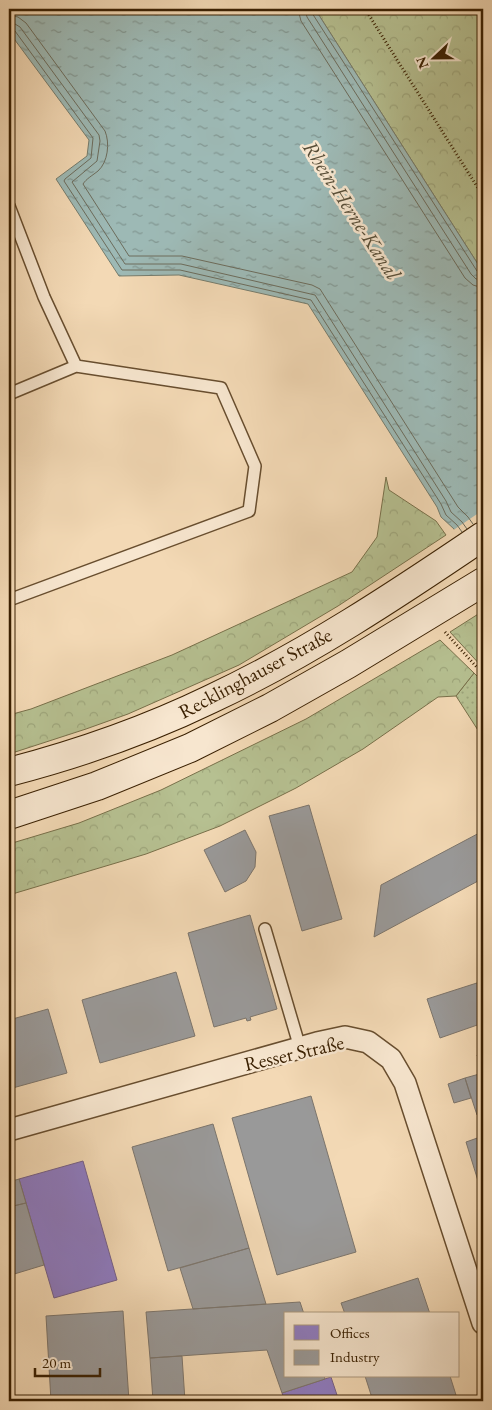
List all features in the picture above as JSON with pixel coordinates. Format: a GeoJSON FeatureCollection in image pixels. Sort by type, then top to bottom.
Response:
{"type":"FeatureCollection","features":[{"type":"Feature","properties":{"kind":"main road","name":"Recklinghauser Straße"},"geometry":{"type":"LineString","coordinates":[[9,772],[99,745],[173,717],[212,699],[262,674],[333,634],[483,536]]}},
{"type":"Feature","properties":{"kind":"main road","name":"Recklinghauser Straße"},"geometry":{"type":"LineString","coordinates":[[9,815],[97,786],[190,748],[270,708],[339,669],[480,584]]}},
{"type":"Feature","properties":{"kind":"street","name":"Resser Straße"},"geometry":{"type":"LineString","coordinates":[[9,1130],[300,1048],[345,1037],[368,1042],[391,1059],[405,1083],[483,1323]]}},
{"type":"Feature","properties":{"kind":"lane"},"geometry":{"type":"LineString","coordinates":[[9,206],[44,297],[76,366]]}},
{"type":"Feature","properties":{"kind":"lane"},"geometry":{"type":"LineString","coordinates":[[9,394],[76,366],[221,388],[255,466],[249,511],[9,600]]}},
{"type":"Feature","properties":{"kind":"lane"},"geometry":{"type":"LineString","coordinates":[[265,929],[300,1048]]}},
{"type":"Feature","properties":{"kind":"path"},"geometry":{"type":"LineString","coordinates":[[365,9],[483,196]]}},
{"type":"Feature","properties":{"kind":"path"},"geometry":{"type":"LineString","coordinates":[[444,631],[483,674]]}},
{"type":"Feature","properties":{"kind":"green space"},"geometry":{"type":"Polygon","coordinates":[[[315,9],[483,9],[483,272],[315,9]]]}},
{"type":"Feature","properties":{"kind":"green space"},"geometry":{"type":"Polygon","coordinates":[[[386,477],[389,490],[436,521],[446,535],[338,606],[239,665],[128,714],[9,754],[9,715],[31,709],[172,655],[352,572],[377,537],[386,477]]]}},
{"type":"Feature","properties":{"kind":"green space"},"geometry":{"type":"Polygon","coordinates":[[[483,611],[483,668],[450,632],[483,611]]]}},
{"type":"Feature","properties":{"kind":"green space"},"geometry":{"type":"Polygon","coordinates":[[[440,640],[474,673],[456,696],[438,697],[363,749],[296,788],[220,826],[146,854],[9,895],[9,844],[79,823],[161,790],[306,719],[440,640]]]}},
{"type":"Feature","properties":{"kind":"green space"},"geometry":{"type":"Polygon","coordinates":[[[474,673],[483,682],[483,738],[456,696],[474,673]]]}},
{"type":"Feature","properties":{"kind":"water","name":"Rhein-Herne-Kanal"},"geometry":{"type":"Polygon","coordinates":[[[9,9],[315,9],[483,272],[483,575],[454,529],[441,517],[437,507],[308,304],[179,275],[119,276],[56,179],[87,156],[89,140],[9,32],[9,9]]]}},
{"type":"Feature","properties":{"kind":"pier"},"geometry":{"type":"Polygon","coordinates":[[[483,510],[483,577],[452,531],[483,510]]]}},
{"type":"Feature","properties":{"kind":"building: Offices"},"geometry":{"type":"Polygon","coordinates":[[[83,1161],[117,1280],[54,1298],[19,1179],[83,1161]]]}},
{"type":"Feature","properties":{"kind":"building: Offices"},"geometry":{"type":"Polygon","coordinates":[[[331,1378],[339,1401],[285,1401],[282,1393],[331,1378]]]}},
{"type":"Feature","properties":{"kind":"building: Industry"},"geometry":{"type":"Polygon","coordinates":[[[309,805],[342,919],[302,931],[269,816],[309,805]]]}},
{"type":"Feature","properties":{"kind":"building: Industry"},"geometry":{"type":"Polygon","coordinates":[[[245,830],[256,852],[255,867],[246,881],[225,892],[204,850],[245,830]]]}},
{"type":"Feature","properties":{"kind":"building: Industry"},"geometry":{"type":"Polygon","coordinates":[[[483,831],[483,890],[478,881],[374,937],[381,885],[483,831]]]}},
{"type":"Feature","properties":{"kind":"building: Industry"},"geometry":{"type":"Polygon","coordinates":[[[250,915],[277,1009],[250,1017],[251,1020],[247,1021],[246,1018],[214,1027],[188,933],[250,915]]]}},
{"type":"Feature","properties":{"kind":"building: Industry"},"geometry":{"type":"Polygon","coordinates":[[[176,972],[195,1036],[100,1063],[82,1000],[176,972]]]}},
{"type":"Feature","properties":{"kind":"building: Industry"},"geometry":{"type":"Polygon","coordinates":[[[483,981],[483,1023],[440,1038],[427,999],[483,981]]]}},
{"type":"Feature","properties":{"kind":"building: Industry"},"geometry":{"type":"Polygon","coordinates":[[[48,1009],[67,1073],[9,1089],[9,1020],[48,1009]]]}},
{"type":"Feature","properties":{"kind":"building: Industry"},"geometry":{"type":"Polygon","coordinates":[[[483,1053],[483,1073],[477,1055],[483,1053]]]}},
{"type":"Feature","properties":{"kind":"building: Industry"},"geometry":{"type":"Polygon","coordinates":[[[483,1073],[483,1114],[477,1115],[465,1078],[483,1073]]]}},
{"type":"Feature","properties":{"kind":"building: Industry"},"geometry":{"type":"Polygon","coordinates":[[[465,1078],[471,1098],[454,1103],[448,1084],[465,1078]]]}},
{"type":"Feature","properties":{"kind":"building: Industry"},"geometry":{"type":"Polygon","coordinates":[[[311,1096],[356,1252],[277,1275],[232,1118],[311,1096]]]}},
{"type":"Feature","properties":{"kind":"building: Industry"},"geometry":{"type":"Polygon","coordinates":[[[213,1124],[249,1248],[168,1271],[132,1147],[213,1124]]]}},
{"type":"Feature","properties":{"kind":"building: Industry"},"geometry":{"type":"Polygon","coordinates":[[[483,1136],[483,1197],[466,1142],[483,1136]]]}},
{"type":"Feature","properties":{"kind":"building: Industry"},"geometry":{"type":"Polygon","coordinates":[[[19,1179],[26,1203],[9,1207],[9,1182],[19,1179]]]}},
{"type":"Feature","properties":{"kind":"building: Industry"},"geometry":{"type":"Polygon","coordinates":[[[26,1203],[44,1265],[11,1275],[9,1265],[9,1207],[26,1203]]]}},
{"type":"Feature","properties":{"kind":"building: Industry"},"geometry":{"type":"Polygon","coordinates":[[[249,1248],[266,1304],[193,1309],[180,1268],[249,1248]]]}},
{"type":"Feature","properties":{"kind":"building: Industry"},"geometry":{"type":"Polygon","coordinates":[[[418,1278],[429,1312],[344,1312],[341,1303],[418,1278]]]}},
{"type":"Feature","properties":{"kind":"building: Industry"},"geometry":{"type":"Polygon","coordinates":[[[300,1302],[303,1312],[284,1312],[284,1378],[325,1379],[282,1393],[267,1350],[150,1358],[146,1312],[300,1302]]]}},
{"type":"Feature","properties":{"kind":"building: Industry"},"geometry":{"type":"Polygon","coordinates":[[[123,1311],[129,1401],[51,1401],[46,1316],[123,1311]]]}},
{"type":"Feature","properties":{"kind":"building: Industry"},"geometry":{"type":"Polygon","coordinates":[[[182,1356],[185,1401],[153,1401],[150,1358],[182,1356]]]}},
{"type":"Feature","properties":{"kind":"building: Industry"},"geometry":{"type":"Polygon","coordinates":[[[366,1378],[451,1378],[456,1395],[437,1401],[373,1401],[366,1378]]]}}]}
